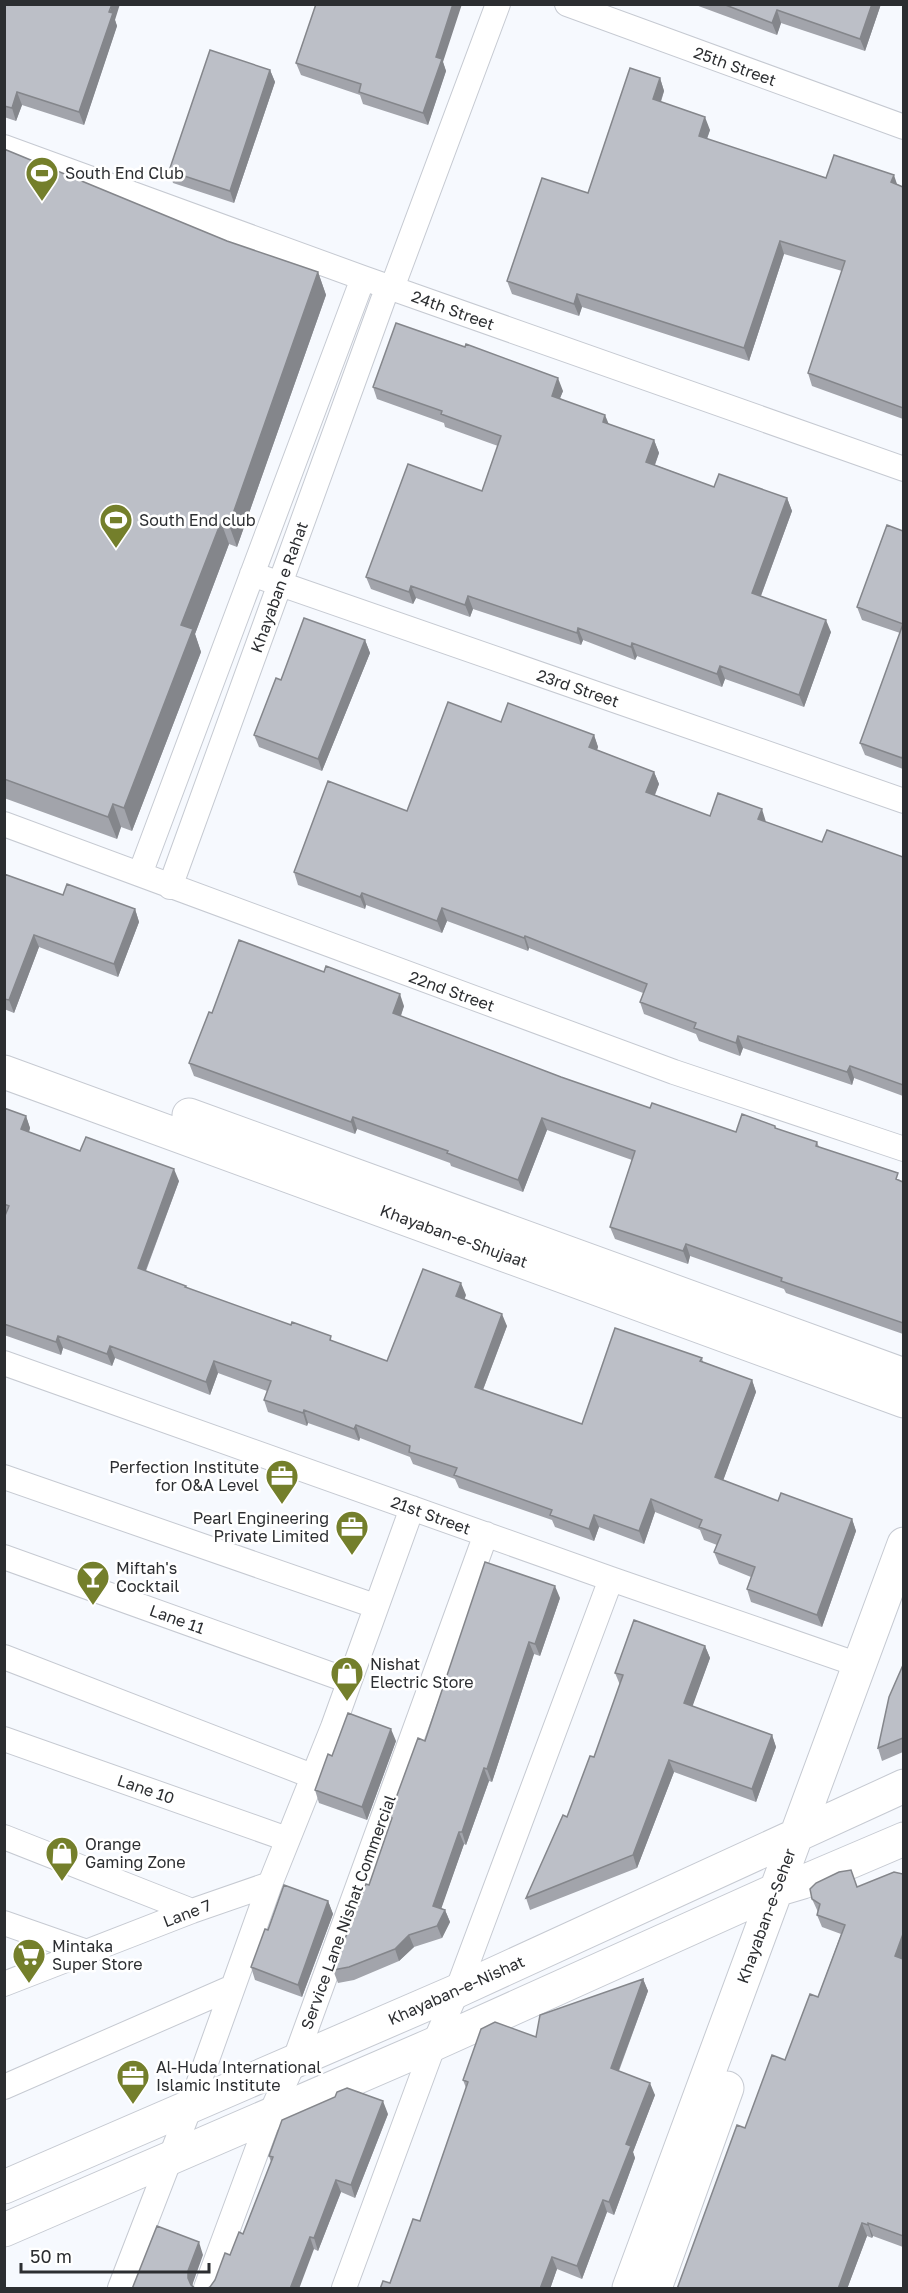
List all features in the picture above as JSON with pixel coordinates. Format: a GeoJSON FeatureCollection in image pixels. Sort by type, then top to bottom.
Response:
{"type":"FeatureCollection","features":[{"type":"Feature","properties":{"kind":"street","name":"Khayaban e Rahat"},"geometry":{"type":"LineString","coordinates":[[170,887],[390,287],[498,4]]}},
{"type":"Feature","properties":{"kind":"street","name":"25th Street"},"geometry":{"type":"LineString","coordinates":[[567,4],[903,127]]}},
{"type":"Feature","properties":{"kind":"street","name":"24th Street"},"geometry":{"type":"LineString","coordinates":[[4,147],[363,278],[903,469]]}},
{"type":"Feature","properties":{"kind":"street","name":"Khayaban e Rahat"},"geometry":{"type":"LineString","coordinates":[[140,874],[363,278]]}},
{"type":"Feature","properties":{"kind":"street","name":"23rd Street"},"geometry":{"type":"LineString","coordinates":[[252,574],[903,801]]}},
{"type":"Feature","properties":{"kind":"street","name":"22nd Street"},"geometry":{"type":"LineString","coordinates":[[4,824],[674,1072],[903,1149]]}},
{"type":"Feature","properties":{"kind":"street","name":"Khayaban-e-Shujaat"},"geometry":{"type":"LineString","coordinates":[[4,1048],[903,1375]]}},
{"type":"Feature","properties":{"kind":"street","name":"Khayaban-e-Shujaat"},"geometry":{"type":"LineString","coordinates":[[4,1072],[903,1401]]}},
{"type":"Feature","properties":{"kind":"street","name":"21st Street"},"geometry":{"type":"LineString","coordinates":[[4,1362],[859,1665]]}},
{"type":"Feature","properties":{"kind":"street"},"geometry":{"type":"LineString","coordinates":[[4,1477],[375,1606]]}},
{"type":"Feature","properties":{"kind":"street"},"geometry":{"type":"LineString","coordinates":[[120,2289],[190,2107],[270,1884],[349,1681],[412,1508]]}},
{"type":"Feature","properties":{"kind":"street","name":"Service Lane Nishat Commercial"},"geometry":{"type":"LineString","coordinates":[[206,2289],[270,2115],[294,2062],[486,1534]]}},
{"type":"Feature","properties":{"kind":"street","name":"Khayaban-e-Seher"},"geometry":{"type":"LineString","coordinates":[[810,1828],[859,1665],[903,1544]]}},
{"type":"Feature","properties":{"kind":"street","name":"Lane 11"},"geometry":{"type":"LineString","coordinates":[[4,1557],[349,1681]]}},
{"type":"Feature","properties":{"kind":"street"},"geometry":{"type":"LineString","coordinates":[[344,2289],[434,2044],[457,1991],[611,1579]]}},
{"type":"Feature","properties":{"kind":"street","name":"Khayaban-e-Seher"},"geometry":{"type":"LineString","coordinates":[[655,2289],[810,1828],[903,1605]]}},
{"type":"Feature","properties":{"kind":"street"},"geometry":{"type":"LineString","coordinates":[[4,1657],[312,1776]]}},
{"type":"Feature","properties":{"kind":"street","name":"Lane 10"},"geometry":{"type":"LineString","coordinates":[[4,1739],[287,1839]]}},
{"type":"Feature","properties":{"kind":"street","name":"Khayaban-e-Nishat"},"geometry":{"type":"LineString","coordinates":[[4,2187],[457,1991],[903,1786]]}},
{"type":"Feature","properties":{"kind":"street"},"geometry":{"type":"LineString","coordinates":[[4,1837],[192,1911]]}},
{"type":"Feature","properties":{"kind":"street"},"geometry":{"type":"LineString","coordinates":[[4,2230],[434,2044],[789,1886],[903,1839]]}},
{"type":"Feature","properties":{"kind":"street","name":"Lane 7"},"geometry":{"type":"LineString","coordinates":[[4,1984],[192,1911],[270,1884]]}},
{"type":"Feature","properties":{"kind":"street","name":"Khayaban-e-Seher"},"geometry":{"type":"LineString","coordinates":[[629,2289],[789,1886]]}},
{"type":"Feature","properties":{"kind":"street"},"geometry":{"type":"LineString","coordinates":[[4,1923],[87,1952]]}},
{"type":"Feature","properties":{"kind":"street"},"geometry":{"type":"LineString","coordinates":[[4,2087],[233,1987]]}},
{"type":"Feature","properties":{"kind":"building"},"geometry":{"type":"Polygon","coordinates":[[[4,4],[112,4],[109,12],[113,13],[79,112],[17,92],[12,108],[4,106],[4,4]]]}},
{"type":"Feature","properties":{"kind":"building"},"geometry":{"type":"Polygon","coordinates":[[[316,4],[453,4],[436,57],[442,59],[423,113],[359,92],[361,84],[296,63],[316,4]]]}},
{"type":"Feature","properties":{"kind":"building"},"geometry":{"type":"Polygon","coordinates":[[[723,4],[872,4],[860,39],[777,10],[772,23],[723,4]]]}},
{"type":"Feature","properties":{"kind":"building"},"geometry":{"type":"Polygon","coordinates":[[[210,50],[270,70],[230,191],[169,171],[210,50]]]}},
{"type":"Feature","properties":{"kind":"building"},"geometry":{"type":"Polygon","coordinates":[[[630,68],[660,78],[653,99],[705,117],[699,136],[826,178],[834,155],[894,175],[891,182],[903,187],[903,408],[808,373],[845,261],[780,241],[744,348],[577,294],[574,304],[507,281],[542,178],[588,193],[630,68]]]}},
{"type":"Feature","properties":{"kind":"building","name":"South End club"},"geometry":{"type":"Polygon","coordinates":[[[4,149],[227,241],[318,272],[229,525],[221,522],[181,625],[193,629],[124,808],[113,804],[108,817],[4,779],[4,149]]]}},
{"type":"Feature","properties":{"kind":"building"},"geometry":{"type":"Polygon","coordinates":[[[396,323],[465,347],[466,344],[558,378],[552,396],[605,415],[603,422],[654,440],[646,462],[714,487],[719,474],[787,498],[752,593],[826,620],[799,695],[720,666],[717,674],[632,643],[631,647],[578,628],[577,633],[468,596],[465,605],[411,586],[409,592],[366,577],[408,464],[482,491],[501,436],[441,414],[442,411],[373,387],[396,323]]]}},
{"type":"Feature","properties":{"kind":"building"},"geometry":{"type":"Polygon","coordinates":[[[887,525],[903,531],[903,624],[857,607],[887,525]]]}},
{"type":"Feature","properties":{"kind":"building"},"geometry":{"type":"Polygon","coordinates":[[[304,618],[365,640],[318,759],[254,735],[276,678],[281,680],[304,618]]]}},
{"type":"Feature","properties":{"kind":"building"},"geometry":{"type":"Polygon","coordinates":[[[903,624],[903,755],[902,758],[860,743],[903,624]]]}},
{"type":"Feature","properties":{"kind":"building"},"geometry":{"type":"Polygon","coordinates":[[[448,702],[501,722],[508,703],[594,735],[589,747],[654,772],[646,792],[710,816],[718,793],[762,809],[758,819],[822,842],[827,830],[903,857],[903,1085],[850,1066],[847,1072],[738,1036],[736,1043],[694,1028],[696,1023],[640,1002],[647,984],[525,936],[524,938],[442,908],[437,921],[362,893],[360,897],[294,872],[328,781],[407,811],[448,702]]]}},
{"type":"Feature","properties":{"kind":"building"},"geometry":{"type":"Polygon","coordinates":[[[4,874],[63,895],[67,884],[135,909],[114,964],[34,935],[9,1000],[4,999],[4,874]]]}},
{"type":"Feature","properties":{"kind":"building"},"geometry":{"type":"Polygon","coordinates":[[[239,940],[324,972],[326,966],[400,994],[393,1013],[561,1077],[650,1108],[652,1103],[736,1132],[742,1114],[817,1142],[816,1146],[898,1173],[896,1179],[903,1182],[903,1323],[781,1281],[782,1278],[686,1244],[683,1251],[610,1227],[635,1151],[542,1118],[518,1180],[447,1153],[448,1151],[353,1117],[351,1122],[189,1063],[209,1012],[212,1013],[239,940]]]}},
{"type":"Feature","properties":{"kind":"building"},"geometry":{"type":"Polygon","coordinates":[[[4,1108],[26,1116],[21,1129],[80,1151],[86,1137],[174,1169],[138,1268],[291,1325],[292,1322],[331,1336],[330,1340],[387,1361],[423,1269],[461,1283],[456,1296],[502,1314],[475,1387],[582,1424],[615,1328],[702,1358],[700,1361],[752,1380],[715,1477],[778,1501],[781,1493],[852,1519],[817,1615],[747,1589],[755,1567],[714,1552],[721,1535],[699,1527],[702,1520],[651,1499],[639,1531],[594,1515],[589,1529],[550,1515],[552,1510],[454,1475],[457,1468],[409,1452],[410,1446],[356,1425],[354,1429],[304,1410],[303,1413],[264,1400],[271,1381],[214,1361],[206,1382],[110,1346],[107,1354],[58,1336],[56,1342],[4,1324],[4,1218],[9,1206],[4,1204],[4,1108]]]}},
{"type":"Feature","properties":{"kind":"building"},"geometry":{"type":"Polygon","coordinates":[[[485,1562],[555,1586],[535,1644],[529,1642],[487,1769],[484,1768],[433,1906],[445,1910],[437,1926],[409,1935],[395,1949],[349,1967],[333,1970],[366,1884],[369,1885],[392,1818],[389,1817],[418,1738],[425,1741],[485,1562]]]}},
{"type":"Feature","properties":{"kind":"building"},"geometry":{"type":"Polygon","coordinates":[[[634,1620],[705,1646],[684,1703],[772,1735],[752,1789],[669,1760],[633,1855],[526,1898],[563,1815],[567,1817],[590,1756],[594,1757],[623,1675],[615,1673],[634,1620]]]}},
{"type":"Feature","properties":{"kind":"building"},"geometry":{"type":"Polygon","coordinates":[[[903,1665],[903,1738],[878,1748],[889,1697],[903,1665]]]}},
{"type":"Feature","properties":{"kind":"building"},"geometry":{"type":"Polygon","coordinates":[[[348,1713],[391,1729],[362,1807],[315,1790],[328,1754],[332,1756],[348,1713]]]}},
{"type":"Feature","properties":{"kind":"building"},"geometry":{"type":"Polygon","coordinates":[[[851,1870],[857,1887],[894,1872],[903,1874],[903,1934],[895,1956],[903,1959],[903,2236],[868,2223],[868,2225],[862,2223],[838,2289],[677,2289],[737,2125],[745,2128],[772,2055],[785,2060],[810,1994],[818,1997],[845,1925],[817,1915],[820,1904],[812,1899],[810,1889],[816,1883],[839,1872],[851,1870]]]}},
{"type":"Feature","properties":{"kind":"building"},"geometry":{"type":"Polygon","coordinates":[[[284,1885],[328,1901],[298,1985],[251,1967],[265,1929],[268,1930],[284,1885]]]}},
{"type":"Feature","properties":{"kind":"building"},"geometry":{"type":"Polygon","coordinates":[[[643,1979],[611,2068],[650,2083],[626,2144],[631,2146],[609,2202],[603,2200],[577,2266],[552,2257],[540,2289],[380,2289],[383,2281],[390,2283],[413,2219],[420,2221],[468,2082],[463,2080],[481,2029],[495,2022],[536,2037],[540,2015],[643,1979]]]}},
{"type":"Feature","properties":{"kind":"building"},"geometry":{"type":"Polygon","coordinates":[[[347,2088],[383,2101],[351,2185],[336,2180],[314,2238],[310,2237],[290,2289],[206,2289],[215,2280],[225,2253],[230,2255],[239,2232],[243,2234],[273,2157],[269,2156],[282,2120],[335,2097],[337,2092],[347,2088]]]}},
{"type":"Feature","properties":{"kind":"building"},"geometry":{"type":"Polygon","coordinates":[[[157,2226],[199,2242],[188,2271],[191,2285],[196,2289],[132,2289],[157,2226]]]}},
{"type":"Feature","properties":{"kind":"place","name":"South End Club"},"geometry":{"type":"Point","coordinates":[42,202]}},
{"type":"Feature","properties":{"kind":"place","name":"South End club"},"geometry":{"type":"Point","coordinates":[116,549]}},
{"type":"Feature","properties":{"kind":"place","name":"Perfection Institute for O&A Level"},"geometry":{"type":"Point","coordinates":[282,1505]}},
{"type":"Feature","properties":{"kind":"place","name":"Pearl Engineering Private Limited"},"geometry":{"type":"Point","coordinates":[352,1556]}},
{"type":"Feature","properties":{"kind":"place","name":"Miftah's Cocktail"},"geometry":{"type":"Point","coordinates":[93,1606]}},
{"type":"Feature","properties":{"kind":"place","name":"Nishat Electric Store"},"geometry":{"type":"Point","coordinates":[347,1702]}},
{"type":"Feature","properties":{"kind":"place","name":"Orange Gaming Zone"},"geometry":{"type":"Point","coordinates":[62,1882]}},
{"type":"Feature","properties":{"kind":"place","name":"Mintaka Super Store"},"geometry":{"type":"Point","coordinates":[29,1984]}},
{"type":"Feature","properties":{"kind":"place","name":"Al-Huda International Islamic Institute"},"geometry":{"type":"Point","coordinates":[133,2105]}}]}
